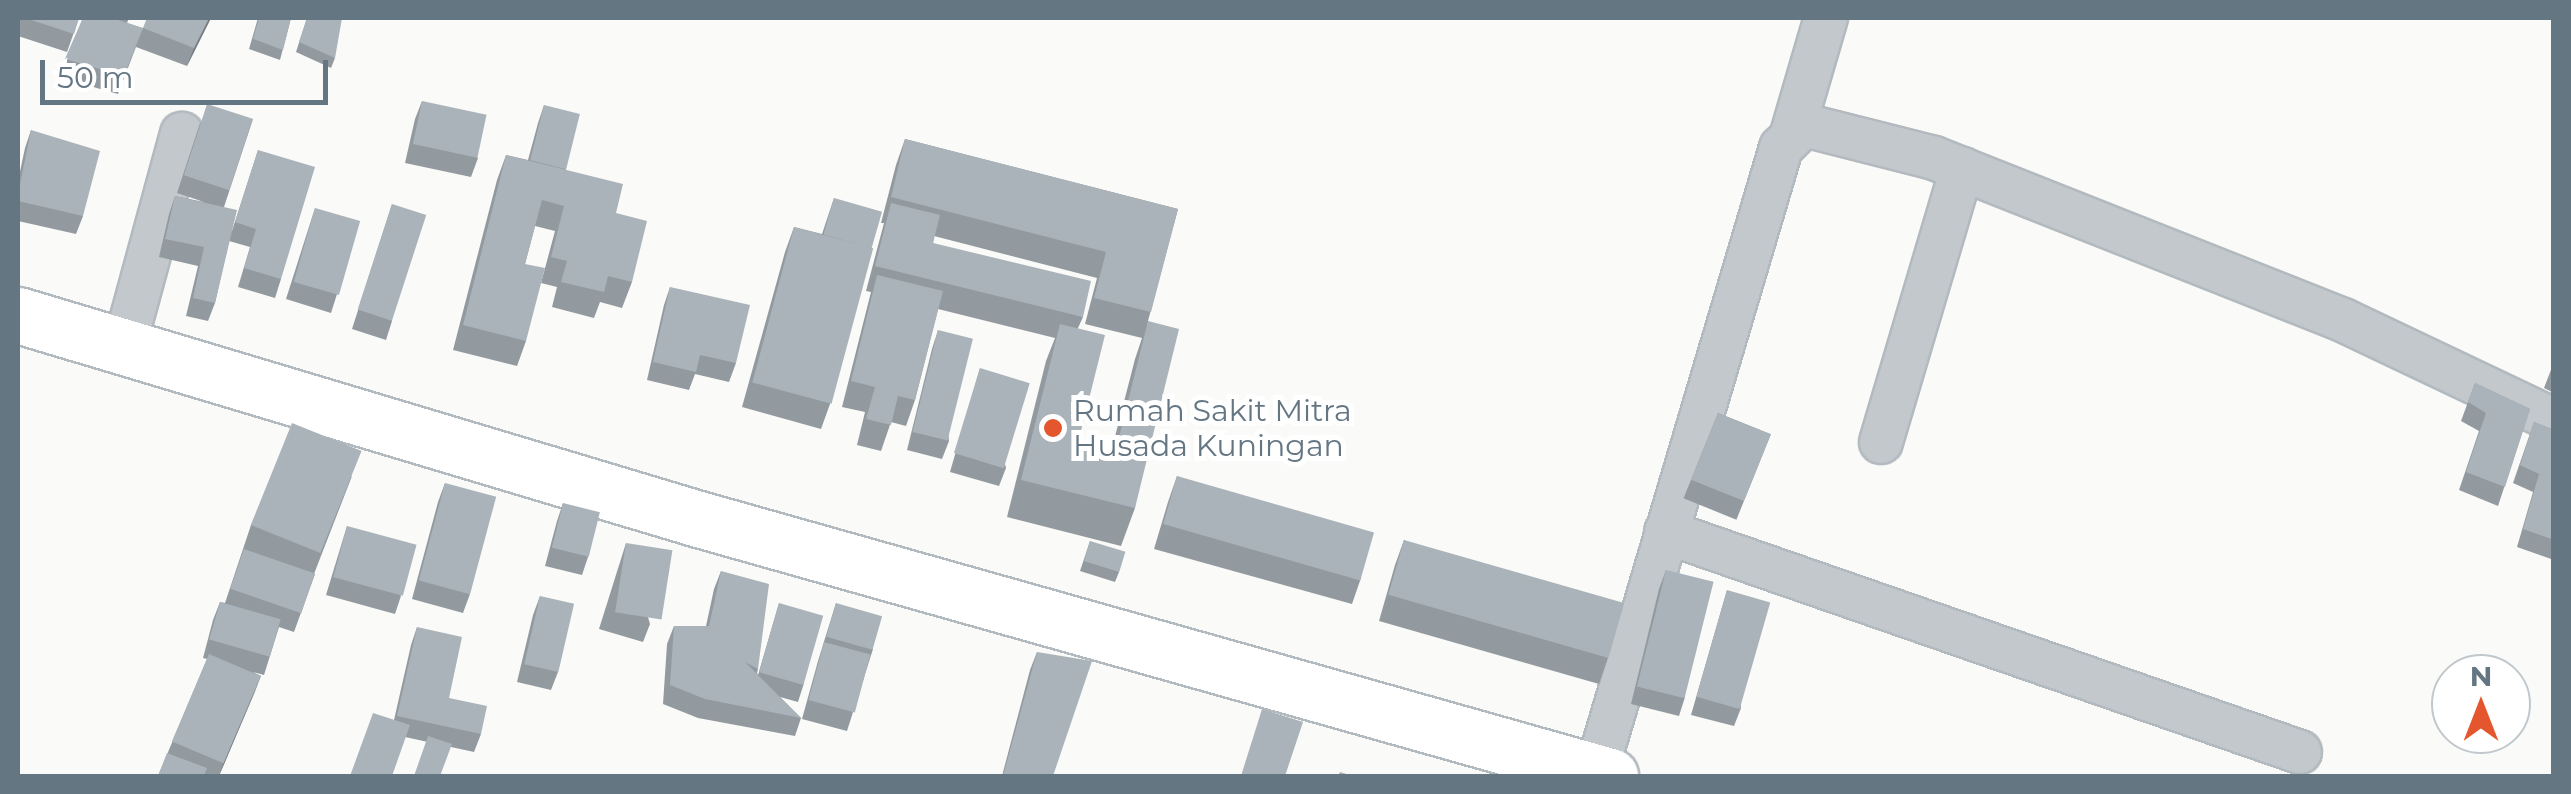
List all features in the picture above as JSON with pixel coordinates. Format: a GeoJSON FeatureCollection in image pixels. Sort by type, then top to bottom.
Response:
{"type":"FeatureCollection","features":[{"type":"Feature","properties":{"kind":"main road"},"geometry":{"type":"LineString","coordinates":[[18,315],[1538,768],[1603,774]]}},
{"type":"Feature","properties":{"kind":"street"},"geometry":{"type":"LineString","coordinates":[[1792,134],[1826,18]]}},
{"type":"Feature","properties":{"kind":"street"},"geometry":{"type":"LineString","coordinates":[[1603,774],[1666,532],[1781,148],[1804,124],[1962,169],[2343,320],[2554,420]]}},
{"type":"Feature","properties":{"kind":"street"},"geometry":{"type":"LineString","coordinates":[[124,347],[182,134]]}},
{"type":"Feature","properties":{"kind":"street"},"geometry":{"type":"LineString","coordinates":[[1882,442],[1962,169]]}},
{"type":"Feature","properties":{"kind":"street"},"geometry":{"type":"LineString","coordinates":[[1666,532],[2300,752]]}},
{"type":"Feature","properties":{"kind":"building"},"geometry":{"type":"Polygon","coordinates":[[[25,18],[79,18],[74,34],[25,18]]]}},
{"type":"Feature","properties":{"kind":"building"},"geometry":{"type":"Polygon","coordinates":[[[83,18],[112,18],[143,28],[124,76],[65,59],[83,18]]]}},
{"type":"Feature","properties":{"kind":"building"},"geometry":{"type":"Polygon","coordinates":[[[147,18],[209,18],[194,48],[143,28],[147,18]]]}},
{"type":"Feature","properties":{"kind":"building"},"geometry":{"type":"Polygon","coordinates":[[[259,18],[291,18],[283,50],[253,39],[259,18]]]}},
{"type":"Feature","properties":{"kind":"building"},"geometry":{"type":"Polygon","coordinates":[[[307,18],[342,18],[335,58],[299,42],[307,18]]]}},
{"type":"Feature","properties":{"kind":"building"},"geometry":{"type":"Polygon","coordinates":[[[422,101],[487,115],[477,158],[413,144],[422,101]]]}},
{"type":"Feature","properties":{"kind":"building"},"geometry":{"type":"Polygon","coordinates":[[[207,104],[253,119],[229,190],[184,175],[207,104]]]}},
{"type":"Feature","properties":{"kind":"building"},"geometry":{"type":"Polygon","coordinates":[[[544,105],[580,114],[566,169],[530,160],[544,105]]]}},
{"type":"Feature","properties":{"kind":"building"},"geometry":{"type":"Polygon","coordinates":[[[31,130],[100,151],[83,216],[18,201],[31,130]]]}},
{"type":"Feature","properties":{"kind":"building"},"geometry":{"type":"Polygon","coordinates":[[[905,139],[1178,209],[1151,312],[1094,298],[1106,252],[891,197],[905,139]]]}},
{"type":"Feature","properties":{"kind":"building"},"geometry":{"type":"Polygon","coordinates":[[[258,150],[315,167],[281,279],[244,268],[256,229],[235,222],[258,150]]]}},
{"type":"Feature","properties":{"kind":"building"},"geometry":{"type":"Polygon","coordinates":[[[506,155],[623,184],[616,213],[647,221],[632,282],[608,276],[604,292],[561,282],[567,261],[551,257],[564,206],[542,200],[525,264],[545,268],[526,341],[463,325],[506,155]]]}},
{"type":"Feature","properties":{"kind":"building"},"geometry":{"type":"Polygon","coordinates":[[[175,196],[237,210],[215,303],[193,298],[204,247],[165,239],[175,196]]]}},
{"type":"Feature","properties":{"kind":"building"},"geometry":{"type":"Polygon","coordinates":[[[834,198],[882,212],[872,248],[824,235],[834,198]]]}},
{"type":"Feature","properties":{"kind":"building"},"geometry":{"type":"Polygon","coordinates":[[[891,203],[940,215],[933,243],[1091,281],[1083,317],[875,266],[891,203]]]}},
{"type":"Feature","properties":{"kind":"building"},"geometry":{"type":"Polygon","coordinates":[[[392,204],[426,215],[392,321],[358,310],[392,204]]]}},
{"type":"Feature","properties":{"kind":"building"},"geometry":{"type":"Polygon","coordinates":[[[315,208],[360,221],[339,295],[294,282],[315,208]]]}},
{"type":"Feature","properties":{"kind":"building"},"geometry":{"type":"Polygon","coordinates":[[[794,227],[873,248],[832,404],[752,383],[794,227]]]}},
{"type":"Feature","properties":{"kind":"building"},"geometry":{"type":"Polygon","coordinates":[[[877,275],[943,291],[915,400],[898,396],[891,425],[866,419],[875,387],[851,381],[877,275]]]}},
{"type":"Feature","properties":{"kind":"building"},"geometry":{"type":"Polygon","coordinates":[[[670,287],[750,305],[736,363],[700,355],[696,372],[653,362],[670,287]]]}},
{"type":"Feature","properties":{"kind":"building","name":"Rumah Sakit Mitra Husada Kuningan"},"geometry":{"type":"Polygon","coordinates":[[[1148,321],[1179,329],[1135,508],[1021,480],[1060,324],[1105,335],[1077,447],[1114,457],[1148,321]]]}},
{"type":"Feature","properties":{"kind":"building"},"geometry":{"type":"Polygon","coordinates":[[[938,330],[973,339],[948,441],[913,432],[938,330]]]}},
{"type":"Feature","properties":{"kind":"building"},"geometry":{"type":"Polygon","coordinates":[[[980,368],[1030,383],[1004,468],[954,453],[980,368]]]}},
{"type":"Feature","properties":{"kind":"building"},"geometry":{"type":"Polygon","coordinates":[[[2475,383],[2530,409],[2505,487],[2466,472],[2486,413],[2468,402],[2475,383]]]}},
{"type":"Feature","properties":{"kind":"building"},"geometry":{"type":"Polygon","coordinates":[[[1718,413],[1771,434],[1744,501],[1691,480],[1718,413]]]}},
{"type":"Feature","properties":{"kind":"building"},"geometry":{"type":"Polygon","coordinates":[[[2534,422],[2554,430],[2554,540],[2523,529],[2539,474],[2520,465],[2534,422]]]}},
{"type":"Feature","properties":{"kind":"building"},"geometry":{"type":"Polygon","coordinates":[[[292,423],[362,451],[320,553],[251,525],[292,423]]]}},
{"type":"Feature","properties":{"kind":"building"},"geometry":{"type":"Polygon","coordinates":[[[1177,476],[1374,533],[1360,581],[1163,524],[1177,476]]]}},
{"type":"Feature","properties":{"kind":"building"},"geometry":{"type":"Polygon","coordinates":[[[445,483],[496,497],[470,594],[419,581],[445,483]]]}},
{"type":"Feature","properties":{"kind":"building"},"geometry":{"type":"Polygon","coordinates":[[[563,503],[600,512],[589,557],[552,548],[563,503]]]}},
{"type":"Feature","properties":{"kind":"building"},"geometry":{"type":"Polygon","coordinates":[[[347,526],[417,545],[403,596],[333,577],[347,526]]]}},
{"type":"Feature","properties":{"kind":"building"},"geometry":{"type":"Polygon","coordinates":[[[1404,540],[1624,603],[1608,658],[1388,595],[1404,540]]]}},
{"type":"Feature","properties":{"kind":"building"},"geometry":{"type":"Polygon","coordinates":[[[1090,541],[1125,552],[1119,572],[1084,561],[1090,541]]]}},
{"type":"Feature","properties":{"kind":"building"},"geometry":{"type":"Polygon","coordinates":[[[626,543],[672,550],[661,619],[615,612],[626,543]]]}},
{"type":"Feature","properties":{"kind":"building"},"geometry":{"type":"Polygon","coordinates":[[[244,549],[315,573],[301,613],[230,589],[244,549]]]}},
{"type":"Feature","properties":{"kind":"building"},"geometry":{"type":"Polygon","coordinates":[[[1666,570],[1714,582],[1685,698],[1637,686],[1666,570]]]}},
{"type":"Feature","properties":{"kind":"building"},"geometry":{"type":"Polygon","coordinates":[[[721,571],[769,584],[758,669],[745,662],[801,718],[705,699],[670,685],[674,626],[709,626],[721,571]]]}},
{"type":"Feature","properties":{"kind":"building"},"geometry":{"type":"Polygon","coordinates":[[[1727,590],[1770,602],[1740,709],[1696,697],[1727,590]]]}},
{"type":"Feature","properties":{"kind":"building"},"geometry":{"type":"Polygon","coordinates":[[[540,596],[574,604],[558,672],[524,664],[540,596]]]}},
{"type":"Feature","properties":{"kind":"building"},"geometry":{"type":"Polygon","coordinates":[[[220,602],[281,619],[270,657],[209,639],[220,602]]]}},
{"type":"Feature","properties":{"kind":"building"},"geometry":{"type":"Polygon","coordinates":[[[779,603],[823,616],[803,685],[759,672],[779,603]]]}},
{"type":"Feature","properties":{"kind":"building"},"geometry":{"type":"Polygon","coordinates":[[[836,603],[882,616],[872,650],[826,637],[836,603]]]}},
{"type":"Feature","properties":{"kind":"building"},"geometry":{"type":"Polygon","coordinates":[[[417,627],[462,637],[449,698],[487,706],[481,734],[397,716],[417,627]]]}},
{"type":"Feature","properties":{"kind":"building"},"geometry":{"type":"Polygon","coordinates":[[[824,642],[870,654],[855,712],[808,700],[824,642]]]}},
{"type":"Feature","properties":{"kind":"building"},"geometry":{"type":"Polygon","coordinates":[[[1037,652],[1092,661],[1053,776],[1003,776],[1037,652]]]}},
{"type":"Feature","properties":{"kind":"building"},"geometry":{"type":"Polygon","coordinates":[[[209,654],[261,676],[223,763],[172,741],[209,654]]]}},
{"type":"Feature","properties":{"kind":"building"},"geometry":{"type":"Polygon","coordinates":[[[1262,709],[1303,722],[1285,776],[1241,776],[1262,709]]]}},
{"type":"Feature","properties":{"kind":"building"},"geometry":{"type":"Polygon","coordinates":[[[373,713],[410,725],[392,776],[350,776],[373,713]]]}},
{"type":"Feature","properties":{"kind":"building"},"geometry":{"type":"Polygon","coordinates":[[[428,736],[452,744],[440,776],[414,776],[428,736]]]}},
{"type":"Feature","properties":{"kind":"building"},"geometry":{"type":"Polygon","coordinates":[[[167,753],[207,768],[204,776],[158,776],[167,753]]]}},
{"type":"Feature","properties":{"kind":"place","name":"Rumah Sakit Mitra Husada Kuningan"},"geometry":{"type":"Point","coordinates":[1053,428]}}]}
